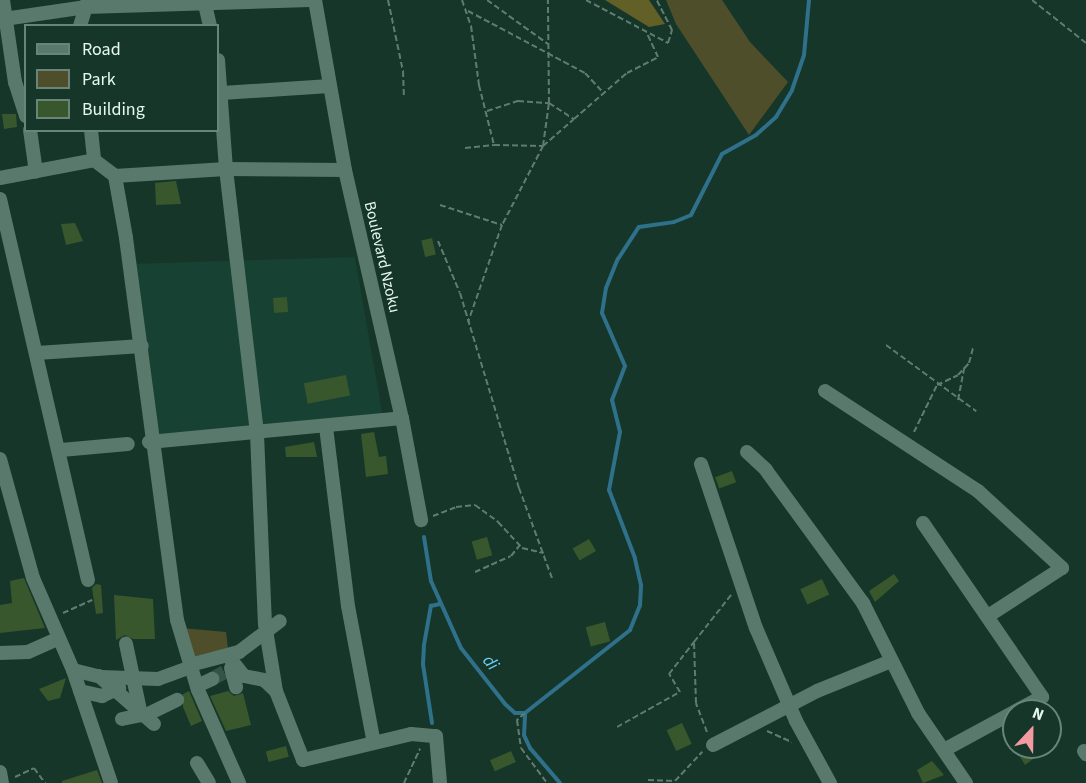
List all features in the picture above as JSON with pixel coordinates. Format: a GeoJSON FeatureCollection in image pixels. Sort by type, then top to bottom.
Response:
{"type":"FeatureCollection","features":[{"type":"Feature","properties":{"kind":"street"},"geometry":{"type":"LineString","coordinates":[[3,0],[4,19],[24,107]]}},
{"type":"Feature","properties":{"kind":"street"},"geometry":{"type":"LineString","coordinates":[[4,19],[87,3],[310,0]]}},
{"type":"Feature","properties":{"kind":"street","name":"Boulevard Nzoku"},"geometry":{"type":"LineString","coordinates":[[315,0],[345,170],[402,418],[421,520]]}},
{"type":"Feature","properties":{"kind":"street"},"geometry":{"type":"LineString","coordinates":[[81,24],[87,3]]}},
{"type":"Feature","properties":{"kind":"street"},"geometry":{"type":"LineString","coordinates":[[204,3],[209,24]]}},
{"type":"Feature","properties":{"kind":"street"},"geometry":{"type":"LineString","coordinates":[[219,68],[226,169],[257,434],[266,630],[276,691],[303,760],[411,734],[436,735],[440,783]]}},
{"type":"Feature","properties":{"kind":"street"},"geometry":{"type":"LineString","coordinates":[[222,93],[330,86]]}},
{"type":"Feature","properties":{"kind":"street"},"geometry":{"type":"LineString","coordinates":[[30,132],[36,172]]}},
{"type":"Feature","properties":{"kind":"street"},"geometry":{"type":"LineString","coordinates":[[91,132],[94,160],[115,176],[226,169],[345,170]]}},
{"type":"Feature","properties":{"kind":"street"},"geometry":{"type":"LineString","coordinates":[[0,178],[94,160]]}},
{"type":"Feature","properties":{"kind":"street"},"geometry":{"type":"LineString","coordinates":[[115,176],[142,346],[152,442],[177,620],[197,686],[239,783]]}},
{"type":"Feature","properties":{"kind":"street"},"geometry":{"type":"LineString","coordinates":[[0,199],[38,353],[88,580]]}},
{"type":"Feature","properties":{"kind":"street"},"geometry":{"type":"LineString","coordinates":[[38,353],[142,346]]}},
{"type":"Feature","properties":{"kind":"street"},"geometry":{"type":"LineString","coordinates":[[825,391],[978,491],[1062,568],[988,616]]}},
{"type":"Feature","properties":{"kind":"street"},"geometry":{"type":"LineString","coordinates":[[152,442],[257,434],[402,418]]}},
{"type":"Feature","properties":{"kind":"street"},"geometry":{"type":"LineString","coordinates":[[326,427],[348,606],[374,743]]}},
{"type":"Feature","properties":{"kind":"street"},"geometry":{"type":"LineString","coordinates":[[60,450],[128,444]]}},
{"type":"Feature","properties":{"kind":"street"},"geometry":{"type":"LineString","coordinates":[[747,452],[766,470],[863,603],[918,713],[966,783]]}},
{"type":"Feature","properties":{"kind":"street"},"geometry":{"type":"LineString","coordinates":[[0,459],[33,578],[57,639],[73,670],[111,783]]}},
{"type":"Feature","properties":{"kind":"street"},"geometry":{"type":"LineString","coordinates":[[701,464],[741,584],[790,705],[814,757],[830,783]]}},
{"type":"Feature","properties":{"kind":"street"},"geometry":{"type":"LineString","coordinates":[[923,524],[1042,697],[1038,699]]}},
{"type":"Feature","properties":{"kind":"street"},"geometry":{"type":"LineString","coordinates":[[236,687],[232,665],[249,640],[264,602]]}},
{"type":"Feature","properties":{"kind":"street"},"geometry":{"type":"LineString","coordinates":[[249,640],[280,621]]}},
{"type":"Feature","properties":{"kind":"street"},"geometry":{"type":"LineString","coordinates":[[0,653],[28,652],[57,639]]}},
{"type":"Feature","properties":{"kind":"street"},"geometry":{"type":"LineString","coordinates":[[126,644],[146,718]]}},
{"type":"Feature","properties":{"kind":"street"},"geometry":{"type":"LineString","coordinates":[[713,745],[790,705],[891,661]]}},
{"type":"Feature","properties":{"kind":"street"},"geometry":{"type":"LineString","coordinates":[[73,670],[99,676],[158,679],[190,666],[232,665],[244,676],[264,680],[276,691]]}},
{"type":"Feature","properties":{"kind":"street"},"geometry":{"type":"LineString","coordinates":[[99,676],[115,693],[146,718]]}},
{"type":"Feature","properties":{"kind":"street"},"geometry":{"type":"LineString","coordinates":[[80,691],[102,696],[115,693],[134,678]]}},
{"type":"Feature","properties":{"kind":"street"},"geometry":{"type":"LineString","coordinates":[[197,686],[212,679]]}},
{"type":"Feature","properties":{"kind":"street"},"geometry":{"type":"LineString","coordinates":[[122,719],[146,718],[177,700]]}},
{"type":"Feature","properties":{"kind":"street"},"geometry":{"type":"LineString","coordinates":[[944,750],[1002,719]]}},
{"type":"Feature","properties":{"kind":"street"},"geometry":{"type":"LineString","coordinates":[[197,763],[209,783]]}},
{"type":"Feature","properties":{"kind":"street"},"geometry":{"type":"LineString","coordinates":[[0,772],[2,783]]}},
{"type":"Feature","properties":{"kind":"path"},"geometry":{"type":"LineString","coordinates":[[388,0],[403,71],[404,97]]}},
{"type":"Feature","properties":{"kind":"path"},"geometry":{"type":"LineString","coordinates":[[462,0],[494,145]]}},
{"type":"Feature","properties":{"kind":"path"},"geometry":{"type":"LineString","coordinates":[[487,0],[549,44]]}},
{"type":"Feature","properties":{"kind":"path"},"geometry":{"type":"LineString","coordinates":[[468,322],[502,225],[543,146],[549,103],[548,0]]}},
{"type":"Feature","properties":{"kind":"path"},"geometry":{"type":"LineString","coordinates":[[586,0],[668,43],[672,30],[657,0]]}},
{"type":"Feature","properties":{"kind":"path"},"geometry":{"type":"LineString","coordinates":[[1032,0],[1086,43]]}},
{"type":"Feature","properties":{"kind":"path"},"geometry":{"type":"LineString","coordinates":[[466,10],[585,73],[603,92]]}},
{"type":"Feature","properties":{"kind":"path"},"geometry":{"type":"LineString","coordinates":[[465,148],[494,145],[543,146],[627,73],[658,57],[647,33]]}},
{"type":"Feature","properties":{"kind":"path"},"geometry":{"type":"LineString","coordinates":[[487,111],[518,101],[549,103],[574,119]]}},
{"type":"Feature","properties":{"kind":"path"},"geometry":{"type":"LineString","coordinates":[[440,205],[502,225]]}},
{"type":"Feature","properties":{"kind":"path"},"geometry":{"type":"LineString","coordinates":[[438,241],[468,322],[552,578]]}},
{"type":"Feature","properties":{"kind":"path"},"geometry":{"type":"LineString","coordinates":[[886,345],[937,386],[976,411]]}},
{"type":"Feature","properties":{"kind":"path"},"geometry":{"type":"LineString","coordinates":[[958,400],[964,368],[973,348]]}},
{"type":"Feature","properties":{"kind":"path"},"geometry":{"type":"LineString","coordinates":[[908,446],[937,386],[964,368]]}},
{"type":"Feature","properties":{"kind":"path"},"geometry":{"type":"LineString","coordinates":[[421,520],[456,507],[475,506],[498,522],[520,544],[543,553]]}},
{"type":"Feature","properties":{"kind":"path"},"geometry":{"type":"LineString","coordinates":[[475,572],[511,556],[520,544]]}},
{"type":"Feature","properties":{"kind":"path"},"geometry":{"type":"LineString","coordinates":[[617,727],[680,692],[669,674],[715,610],[741,584]]}},
{"type":"Feature","properties":{"kind":"path"},"geometry":{"type":"LineString","coordinates":[[50,619],[92,600]]}},
{"type":"Feature","properties":{"kind":"path"},"geometry":{"type":"LineString","coordinates":[[648,780],[675,781],[713,745],[696,703],[694,642]]}},
{"type":"Feature","properties":{"kind":"path"},"geometry":{"type":"LineString","coordinates":[[525,713],[517,720],[521,748],[548,783]]}},
{"type":"Feature","properties":{"kind":"path"},"geometry":{"type":"LineString","coordinates":[[750,726],[792,742],[814,757]]}},
{"type":"Feature","properties":{"kind":"path"},"geometry":{"type":"LineString","coordinates":[[404,783],[415,767],[417,752],[436,735]]}},
{"type":"Feature","properties":{"kind":"path"},"geometry":{"type":"LineString","coordinates":[[12,783],[10,779],[34,768],[45,783]]}},
{"type":"Feature","properties":{"kind":"shaded area"},"geometry":{"type":"Polygon","coordinates":[[[605,0],[649,0],[665,24],[649,27],[605,0]]]}},
{"type":"Feature","properties":{"kind":"shaded area"},"geometry":{"type":"Polygon","coordinates":[[[355,257],[383,418],[153,439],[128,264],[355,257]]]}},
{"type":"Feature","properties":{"kind":"green space"},"geometry":{"type":"Polygon","coordinates":[[[666,0],[722,0],[750,42],[788,82],[749,135],[676,24],[666,0]]]}},
{"type":"Feature","properties":{"kind":"green space"},"geometry":{"type":"Polygon","coordinates":[[[181,628],[226,632],[229,657],[190,665],[181,628]]]}},
{"type":"Feature","properties":{"kind":"building"},"geometry":{"type":"Polygon","coordinates":[[[2,114],[16,114],[17,127],[4,129],[2,114]]]}},
{"type":"Feature","properties":{"kind":"building"},"geometry":{"type":"Polygon","coordinates":[[[176,181],[181,204],[156,205],[155,183],[176,181]]]}},
{"type":"Feature","properties":{"kind":"building"},"geometry":{"type":"Polygon","coordinates":[[[75,223],[83,241],[66,245],[61,224],[75,223]]]}},
{"type":"Feature","properties":{"kind":"building"},"geometry":{"type":"Polygon","coordinates":[[[432,238],[436,255],[425,257],[421,240],[432,238]]]}},
{"type":"Feature","properties":{"kind":"building"},"geometry":{"type":"Polygon","coordinates":[[[287,297],[288,312],[274,313],[273,298],[287,297]]]}},
{"type":"Feature","properties":{"kind":"building"},"geometry":{"type":"Polygon","coordinates":[[[346,375],[350,396],[308,404],[304,383],[346,375]]]}},
{"type":"Feature","properties":{"kind":"building"},"geometry":{"type":"Polygon","coordinates":[[[374,432],[379,457],[386,456],[388,474],[366,477],[361,434],[374,432]]]}},
{"type":"Feature","properties":{"kind":"building"},"geometry":{"type":"Polygon","coordinates":[[[314,442],[317,457],[286,457],[285,447],[314,442]]]}},
{"type":"Feature","properties":{"kind":"building"},"geometry":{"type":"Polygon","coordinates":[[[732,471],[736,482],[719,488],[715,477],[732,471]]]}},
{"type":"Feature","properties":{"kind":"building"},"geometry":{"type":"Polygon","coordinates":[[[487,537],[492,555],[477,560],[472,541],[487,537]]]}},
{"type":"Feature","properties":{"kind":"building"},"geometry":{"type":"Polygon","coordinates":[[[589,539],[596,551],[580,561],[573,548],[589,539]]]}},
{"type":"Feature","properties":{"kind":"building"},"geometry":{"type":"Polygon","coordinates":[[[894,574],[899,581],[875,602],[869,591],[894,574]]]}},
{"type":"Feature","properties":{"kind":"building"},"geometry":{"type":"Polygon","coordinates":[[[24,578],[45,628],[0,633],[0,605],[12,603],[10,581],[24,578]]]}},
{"type":"Feature","properties":{"kind":"building"},"geometry":{"type":"Polygon","coordinates":[[[822,579],[829,594],[807,605],[800,589],[822,579]]]}},
{"type":"Feature","properties":{"kind":"building"},"geometry":{"type":"Polygon","coordinates":[[[96,584],[101,585],[103,613],[96,614],[92,588],[96,584]]]}},
{"type":"Feature","properties":{"kind":"building"},"geometry":{"type":"Polygon","coordinates":[[[114,595],[153,599],[155,639],[133,639],[125,635],[116,640],[114,595]]]}},
{"type":"Feature","properties":{"kind":"building"},"geometry":{"type":"Polygon","coordinates":[[[605,622],[610,641],[591,646],[586,627],[605,622]]]}},
{"type":"Feature","properties":{"kind":"building"},"geometry":{"type":"Polygon","coordinates":[[[66,678],[60,698],[48,701],[39,689],[66,678]]]}},
{"type":"Feature","properties":{"kind":"building"},"geometry":{"type":"Polygon","coordinates":[[[189,691],[202,721],[191,726],[183,707],[183,694],[189,691]]]}},
{"type":"Feature","properties":{"kind":"building"},"geometry":{"type":"Polygon","coordinates":[[[228,691],[234,696],[243,693],[251,725],[226,731],[210,696],[228,691]]]}},
{"type":"Feature","properties":{"kind":"building"},"geometry":{"type":"Polygon","coordinates":[[[682,723],[692,744],[676,751],[667,730],[682,723]]]}},
{"type":"Feature","properties":{"kind":"building"},"geometry":{"type":"Polygon","coordinates":[[[286,746],[289,757],[269,762],[266,751],[286,746]]]}},
{"type":"Feature","properties":{"kind":"building"},"geometry":{"type":"Polygon","coordinates":[[[511,751],[516,762],[495,771],[490,760],[511,751]]]}},
{"type":"Feature","properties":{"kind":"building"},"geometry":{"type":"Polygon","coordinates":[[[1022,759],[1033,759],[1025,765],[1022,759]]]}},
{"type":"Feature","properties":{"kind":"building"},"geometry":{"type":"Polygon","coordinates":[[[932,761],[944,775],[923,783],[917,770],[932,761]]]}},
{"type":"Feature","properties":{"kind":"building"},"geometry":{"type":"Polygon","coordinates":[[[97,770],[102,783],[62,783],[62,781],[97,770]]]}},
{"type":"Feature","properties":{"kind":"waterway"},"geometry":{"type":"LineString","coordinates":[[560,783],[530,748],[524,735],[525,713],[630,630],[640,605],[641,585],[635,558],[609,490],[620,432],[612,400],[625,366],[602,313],[606,288],[618,259],[639,227],[674,222],[691,215],[722,154],[756,135],[776,117],[792,90],[804,55],[809,0]]}},
{"type":"Feature","properties":{"kind":"waterway","name":"di"},"geometry":{"type":"LineString","coordinates":[[424,537],[431,581],[461,648],[505,704],[515,713],[525,713]]}},
{"type":"Feature","properties":{"kind":"waterway"},"geometry":{"type":"LineString","coordinates":[[432,723],[423,664],[424,645],[431,606],[440,604]]}},
{"type":"Feature","properties":{"kind":"tunnel"},"geometry":{"type":"LineString","coordinates":[[212,679],[230,669]]}}]}
